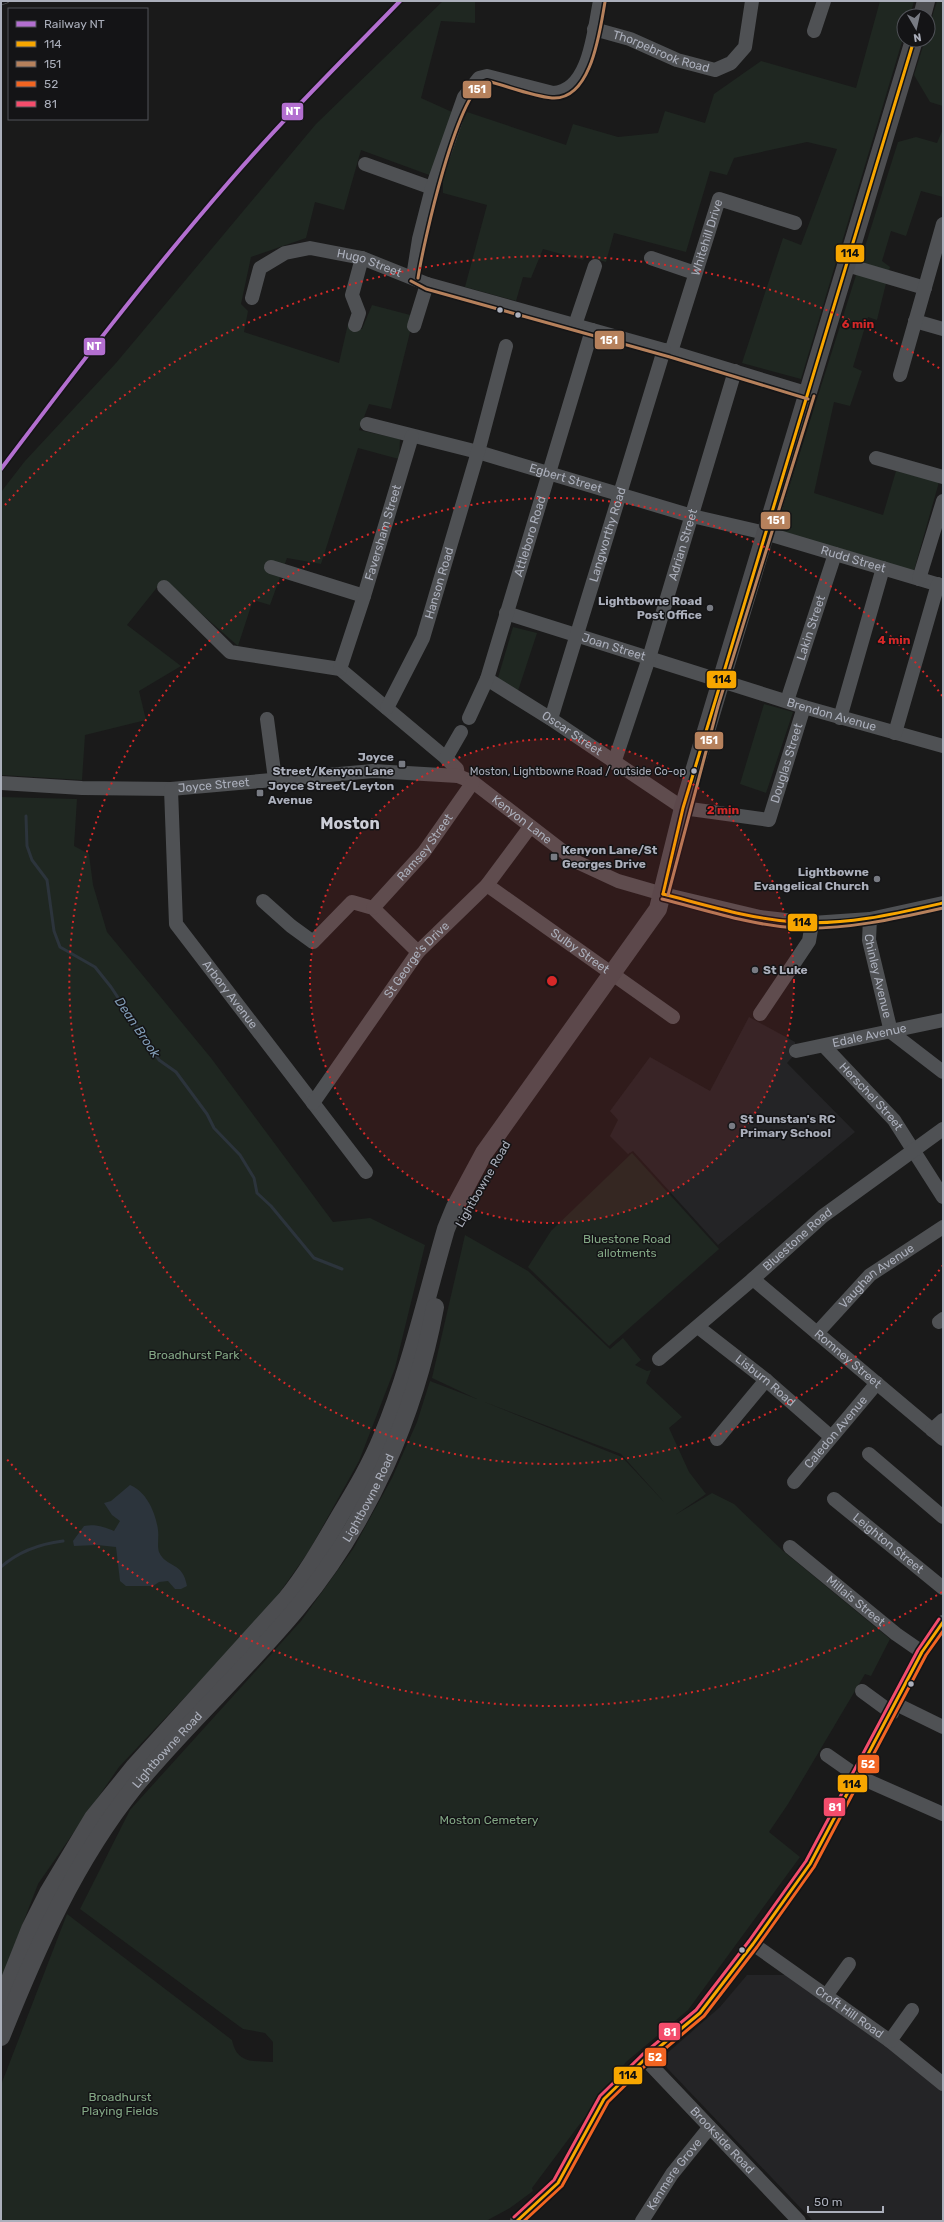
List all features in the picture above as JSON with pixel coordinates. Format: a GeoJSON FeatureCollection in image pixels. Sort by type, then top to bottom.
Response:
{"type":"FeatureCollection","features":[{"type":"Feature","properties":{"kind":"main road","name":"Lightbowne Road"},"geometry":{"type":"LineString","coordinates":[[1,2037],[38,1945],[79,1868],[101,1834],[134,1787],[299,1607],[327,1568],[361,1515],[401,1426],[429,1338],[439,1284],[458,1226],[494,1160],[655,915],[663,894],[683,808],[764,533],[809,394],[912,48]]}},
{"type":"Feature","properties":{"kind":"main road","name":"Lightbowne Road"},"geometry":{"type":"LineString","coordinates":[[1,2002],[30,1929],[45,1899],[60,1870],[93,1818],[135,1766],[287,1598],[302,1579],[333,1528],[359,1483],[382,1438],[403,1382],[446,1229],[455,1208],[484,1153],[616,976]]}},
{"type":"Feature","properties":{"kind":"street"},"geometry":{"type":"LineString","coordinates":[[413,277],[419,239],[432,188],[464,98],[479,78],[487,76],[553,93],[560,93],[568,89],[586,66],[600,1]]}},
{"type":"Feature","properties":{"kind":"street","name":"Thorpebrook Road"},"geometry":{"type":"LineString","coordinates":[[594,29],[630,39],[677,60],[715,70],[731,63],[745,47],[752,1]]}},
{"type":"Feature","properties":{"kind":"street"},"geometry":{"type":"LineString","coordinates":[[814,31],[824,1]]}},
{"type":"Feature","properties":{"kind":"street"},"geometry":{"type":"LineString","coordinates":[[365,164],[432,188]]}},
{"type":"Feature","properties":{"kind":"street","name":"Whitehill Drive"},"geometry":{"type":"LineString","coordinates":[[668,351],[719,199],[795,223]]}},
{"type":"Feature","properties":{"kind":"street"},"geometry":{"type":"LineString","coordinates":[[900,375],[943,224]]}},
{"type":"Feature","properties":{"kind":"street","name":"Hugo Street"},"geometry":{"type":"LineString","coordinates":[[252,298],[260,268],[285,252],[310,248],[362,258],[413,277],[427,284],[668,351],[809,394]]}},
{"type":"Feature","properties":{"kind":"street"},"geometry":{"type":"LineString","coordinates":[[355,325],[359,313],[352,295],[362,258]]}},
{"type":"Feature","properties":{"kind":"street"},"geometry":{"type":"LineString","coordinates":[[651,258],[695,273]]}},
{"type":"Feature","properties":{"kind":"street"},"geometry":{"type":"LineString","coordinates":[[847,265],[925,288]]}},
{"type":"Feature","properties":{"kind":"street"},"geometry":{"type":"LineString","coordinates":[[575,325],[595,266]]}},
{"type":"Feature","properties":{"kind":"street"},"geometry":{"type":"LineString","coordinates":[[414,326],[427,284]]}},
{"type":"Feature","properties":{"kind":"street"},"geometry":{"type":"LineString","coordinates":[[915,321],[943,329]]}},
{"type":"Feature","properties":{"kind":"street","name":"Attleboro Road"},"geometry":{"type":"LineString","coordinates":[[469,718],[486,679],[550,474],[592,330]]}},
{"type":"Feature","properties":{"kind":"street","name":"Hanson Road"},"geometry":{"type":"LineString","coordinates":[[387,708],[423,638],[478,452],[506,346]]}},
{"type":"Feature","properties":{"kind":"street","name":"Langworthy Road"},"geometry":{"type":"LineString","coordinates":[[551,719],[578,636],[620,495],[668,351]]}},
{"type":"Feature","properties":{"kind":"street","name":"Adrian Street"},"geometry":{"type":"LineString","coordinates":[[614,763],[650,658],[735,371]]}},
{"type":"Feature","properties":{"kind":"street","name":"Egbert Street"},"geometry":{"type":"LineString","coordinates":[[367,424],[478,452],[692,516],[764,533]]}},
{"type":"Feature","properties":{"kind":"street","name":"Faversham Street"},"geometry":{"type":"LineString","coordinates":[[340,669],[354,629],[412,436]]}},
{"type":"Feature","properties":{"kind":"street"},"geometry":{"type":"LineString","coordinates":[[876,458],[943,477]]}},
{"type":"Feature","properties":{"kind":"street"},"geometry":{"type":"LineString","coordinates":[[919,579],[943,501]]}},
{"type":"Feature","properties":{"kind":"street","name":"Rudd Street"},"geometry":{"type":"LineString","coordinates":[[764,533],[940,585]]}},
{"type":"Feature","properties":{"kind":"street","name":"Lakin Street"},"geometry":{"type":"LineString","coordinates":[[787,701],[835,554]]}},
{"type":"Feature","properties":{"kind":"street"},"geometry":{"type":"LineString","coordinates":[[271,567],[364,596]]}},
{"type":"Feature","properties":{"kind":"street"},"geometry":{"type":"LineString","coordinates":[[840,718],[883,568]]}},
{"type":"Feature","properties":{"kind":"street"},"geometry":{"type":"LineString","coordinates":[[894,733],[940,585]]}},
{"type":"Feature","properties":{"kind":"street"},"geometry":{"type":"LineString","coordinates":[[164,587],[230,652],[340,669],[446,758],[457,769],[458,776]]}},
{"type":"Feature","properties":{"kind":"street","name":"Joan Street"},"geometry":{"type":"LineString","coordinates":[[506,613],[721,681]]}},
{"type":"Feature","properties":{"kind":"street","name":"Oscar Street"},"geometry":{"type":"LineString","coordinates":[[486,679],[551,719],[614,763],[683,808],[769,820]]}},
{"type":"Feature","properties":{"kind":"street","name":"Brendon Avenue"},"geometry":{"type":"LineString","coordinates":[[721,681],[840,718],[943,746]]}},
{"type":"Feature","properties":{"kind":"street","name":"Douglas Street"},"geometry":{"type":"LineString","coordinates":[[769,820],[804,707]]}},
{"type":"Feature","properties":{"kind":"street"},"geometry":{"type":"LineString","coordinates":[[267,719],[275,779]]}},
{"type":"Feature","properties":{"kind":"street"},"geometry":{"type":"LineString","coordinates":[[446,758],[461,732]]}},
{"type":"Feature","properties":{"kind":"street","name":"Joyce Street"},"geometry":{"type":"LineString","coordinates":[[1,783],[82,788],[171,789],[221,786],[275,779],[373,771],[458,776],[473,782]]}},
{"type":"Feature","properties":{"kind":"street","name":"Kenyon Lane"},"geometry":{"type":"LineString","coordinates":[[473,782],[577,862],[618,881],[663,894],[760,917],[812,923],[870,919],[943,903]]}},
{"type":"Feature","properties":{"kind":"street","name":"Ramsey Street"},"geometry":{"type":"LineString","coordinates":[[373,908],[424,852],[473,782]]}},
{"type":"Feature","properties":{"kind":"street","name":"Arbory Avenue"},"geometry":{"type":"LineString","coordinates":[[171,789],[176,924],[366,1172]]}},
{"type":"Feature","properties":{"kind":"street","name":"St George's Drive"},"geometry":{"type":"LineString","coordinates":[[313,1102],[418,952],[487,885],[530,827]]}},
{"type":"Feature","properties":{"kind":"street","name":"Sulby Street"},"geometry":{"type":"LineString","coordinates":[[487,885],[673,1017]]}},
{"type":"Feature","properties":{"kind":"street"},"geometry":{"type":"LineString","coordinates":[[263,901],[291,926],[313,942],[352,902],[373,908],[418,952]]}},
{"type":"Feature","properties":{"kind":"street","name":"Chinley Avenue"},"geometry":{"type":"LineString","coordinates":[[870,919],[869,940],[891,1032]]}},
{"type":"Feature","properties":{"kind":"street"},"geometry":{"type":"LineString","coordinates":[[760,1014],[809,941],[812,923]]}},
{"type":"Feature","properties":{"kind":"street","name":"Edale Avenue"},"geometry":{"type":"LineString","coordinates":[[796,1051],[943,1020]]}},
{"type":"Feature","properties":{"kind":"street"},"geometry":{"type":"LineString","coordinates":[[891,1032],[943,1072]]}},
{"type":"Feature","properties":{"kind":"street","name":"Herschel Street"},"geometry":{"type":"LineString","coordinates":[[824,1046],[894,1120],[943,1196]]}},
{"type":"Feature","properties":{"kind":"street","name":"Bluestone Road"},"geometry":{"type":"LineString","coordinates":[[659,1359],[698,1327],[823,1216],[943,1129]]}},
{"type":"Feature","properties":{"kind":"street","name":"Vaughan Avenue"},"geometry":{"type":"LineString","coordinates":[[817,1333],[870,1275],[943,1227]]}},
{"type":"Feature","properties":{"kind":"street","name":"Romney Street"},"geometry":{"type":"LineString","coordinates":[[753,1279],[938,1435]]}},
{"type":"Feature","properties":{"kind":"street","name":"Lisburn Road"},"geometry":{"type":"LineString","coordinates":[[698,1327],[766,1380],[830,1436]]}},
{"type":"Feature","properties":{"kind":"street"},"geometry":{"type":"LineString","coordinates":[[717,1439],[766,1380]]}},
{"type":"Feature","properties":{"kind":"street","name":"Caledon Avenue"},"geometry":{"type":"LineString","coordinates":[[794,1482],[830,1436],[877,1383]]}},
{"type":"Feature","properties":{"kind":"street"},"geometry":{"type":"LineString","coordinates":[[938,1435],[943,1420]]}},
{"type":"Feature","properties":{"kind":"street"},"geometry":{"type":"LineString","coordinates":[[869,1454],[943,1516]]}},
{"type":"Feature","properties":{"kind":"street","name":"Leighton Street"},"geometry":{"type":"LineString","coordinates":[[834,1499],[943,1588]]}},
{"type":"Feature","properties":{"kind":"street","name":"Millais Street"},"geometry":{"type":"LineString","coordinates":[[790,1547],[896,1634],[922,1652]]}},
{"type":"Feature","properties":{"kind":"street"},"geometry":{"type":"LineString","coordinates":[[516,2221],[558,2183],[604,2099],[645,2059],[700,2013],[753,1944],[810,1864],[894,1708],[922,1652],[943,1622]]}},
{"type":"Feature","properties":{"kind":"street"},"geometry":{"type":"LineString","coordinates":[[862,1691],[894,1708],[943,1727]]}},
{"type":"Feature","properties":{"kind":"street"},"geometry":{"type":"LineString","coordinates":[[827,1755],[857,1776],[943,1814]]}},
{"type":"Feature","properties":{"kind":"street","name":"Croft Hill Road"},"geometry":{"type":"LineString","coordinates":[[753,1944],[890,2041],[943,2084]]}},
{"type":"Feature","properties":{"kind":"street"},"geometry":{"type":"LineString","coordinates":[[826,1996],[849,1964]]}},
{"type":"Feature","properties":{"kind":"street"},"geometry":{"type":"LineString","coordinates":[[890,2041],[912,2010]]}},
{"type":"Feature","properties":{"kind":"street","name":"Brookside Road"},"geometry":{"type":"LineString","coordinates":[[645,2059],[799,2221]]}},
{"type":"Feature","properties":{"kind":"street","name":"Kenmere Grove"},"geometry":{"type":"LineString","coordinates":[[642,2221],[672,2174],[709,2128]]}},
{"type":"Feature","properties":{"kind":"shaded area","name":"St Dunstan's RC Primary School"},"geometry":{"type":"Polygon","coordinates":[[[749,1017],[795,1042],[797,1052],[787,1063],[855,1132],[718,1245],[633,1151],[628,1154],[610,1136],[618,1120],[610,1111],[650,1057],[710,1091],[749,1017]]]}},
{"type":"Feature","properties":{"kind":"shaded area"},"geometry":{"type":"Polygon","coordinates":[[[130,1485],[141,1492],[149,1503],[157,1523],[159,1552],[166,1561],[182,1572],[187,1586],[181,1589],[175,1589],[168,1581],[159,1582],[153,1586],[126,1586],[120,1581],[116,1547],[97,1545],[74,1546],[73,1541],[84,1526],[100,1526],[114,1531],[120,1521],[112,1515],[104,1503],[111,1501],[130,1485]]]}},
{"type":"Feature","properties":{"kind":"shaded area"},"geometry":{"type":"Polygon","coordinates":[[[747,1975],[788,1975],[943,2088],[943,2221],[813,2221],[667,2068],[663,2061],[664,2056],[720,2007],[747,1975]]]}},
{"type":"Feature","properties":{"kind":"green space"},"geometry":{"type":"Polygon","coordinates":[[[443,1],[475,1],[475,23],[441,21],[421,98],[452,112],[432,176],[361,150],[344,210],[315,202],[306,238],[251,257],[241,304],[248,311],[244,332],[339,363],[348,324],[362,329],[372,305],[414,316],[391,409],[369,404],[359,430],[400,439],[399,459],[358,448],[321,564],[287,558],[270,605],[253,600],[238,646],[163,580],[127,625],[181,666],[139,691],[146,720],[85,735],[82,780],[1,775],[1,492],[25,461],[116,363],[316,124],[443,1]]]}},
{"type":"Feature","properties":{"kind":"green space"},"geometry":{"type":"Polygon","coordinates":[[[880,1],[914,1],[912,8],[896,8],[896,48],[900,48],[801,379],[742,363],[783,238],[801,245],[837,149],[807,142],[734,158],[727,175],[710,171],[686,252],[614,233],[606,262],[585,256],[583,260],[543,249],[531,278],[523,277],[516,301],[465,287],[487,205],[443,193],[443,179],[440,178],[464,111],[566,145],[573,124],[618,137],[658,133],[665,111],[705,123],[714,94],[761,61],[856,88],[880,1]]]}},
{"type":"Feature","properties":{"kind":"green space"},"geometry":{"type":"Polygon","coordinates":[[[937,1],[943,1],[943,106],[930,102],[914,75],[922,48],[936,48],[935,8],[937,1]]]}},
{"type":"Feature","properties":{"kind":"green space"},"geometry":{"type":"Polygon","coordinates":[[[943,129],[943,197],[921,191],[906,236],[891,231],[882,261],[890,267],[877,320],[868,317],[853,367],[862,371],[850,406],[834,402],[814,493],[883,515],[896,471],[939,482],[913,574],[775,532],[898,142],[916,137],[937,143],[943,129]]]}},
{"type":"Feature","properties":{"kind":"green space"},"geometry":{"type":"Polygon","coordinates":[[[513,627],[537,633],[517,694],[497,681],[513,627]]]}},
{"type":"Feature","properties":{"kind":"green space"},"geometry":{"type":"Polygon","coordinates":[[[764,704],[793,712],[766,793],[740,784],[764,704]]]}},
{"type":"Feature","properties":{"kind":"green space","name":"Broadhurst Park"},"geometry":{"type":"Polygon","coordinates":[[[1,797],[77,799],[74,846],[89,854],[93,885],[107,932],[211,1058],[333,1222],[370,1218],[425,1245],[395,1368],[359,1461],[309,1551],[268,1609],[119,1767],[38,1884],[1,1980],[1,797]]]}},
{"type":"Feature","properties":{"kind":"green space","name":"Bluestone Road allotments"},"geometry":{"type":"Polygon","coordinates":[[[632,1153],[719,1249],[609,1346],[528,1267],[551,1231],[632,1153]]]}},
{"type":"Feature","properties":{"kind":"green space","name":"Moston Cemetery"},"geometry":{"type":"Polygon","coordinates":[[[465,1235],[528,1271],[610,1349],[623,1338],[641,1360],[635,1365],[647,1371],[651,1370],[646,1383],[682,1417],[669,1428],[689,1472],[706,1494],[675,1515],[712,1493],[734,1504],[782,1550],[890,1639],[871,1676],[865,1674],[788,1804],[769,1832],[800,1857],[688,2010],[626,2062],[532,2188],[533,2191],[510,2208],[486,2221],[1,2221],[1,2085],[67,1914],[232,2040],[234,2048],[242,2057],[253,2061],[273,2062],[273,2042],[265,2033],[243,2029],[80,1909],[130,1810],[301,1621],[353,1549],[392,1478],[417,1422],[430,1381],[477,1399],[432,1378],[465,1235]],[[482,1401],[622,1457],[665,1503],[621,1454],[482,1401]]]}},
{"type":"Feature","properties":{"kind":"waterway","name":"Dean Brook"},"geometry":{"type":"LineString","coordinates":[[26,816],[27,846],[32,860],[47,880],[54,931],[60,947],[95,967],[111,987],[159,1060],[176,1072],[207,1114],[214,1128],[240,1155],[254,1178],[257,1193],[271,1206],[314,1258],[342,1269]]}},
{"type":"Feature","properties":{"kind":"waterway"},"geometry":{"type":"LineString","coordinates":[[1,1567],[8,1561],[30,1549],[63,1541]]}},
{"type":"Feature","properties":{"kind":"railway"},"geometry":{"type":"LineString","coordinates":[[1,3],[7,1]]}},
{"type":"Feature","properties":{"kind":"rail line","name":"NT"},"geometry":{"type":"LineString","coordinates":[[1,469],[112,324],[198,218],[270,136],[400,1]]}},
{"type":"Feature","properties":{"kind":"transit line","name":"151"},"geometry":{"type":"LineString","coordinates":[[418,278],[443,170],[453,138],[464,111],[476,90],[487,81],[544,97],[552,98],[566,96],[576,88],[585,76],[592,61],[597,45],[605,2]]}},
{"type":"Feature","properties":{"kind":"transit line","name":"114"},"geometry":{"type":"LineString","coordinates":[[663,894],[683,808],[912,48]]}},
{"type":"Feature","properties":{"kind":"transit line","name":"151"},"geometry":{"type":"LineString","coordinates":[[411,281],[426,289],[670,357],[808,399]]}},
{"type":"Feature","properties":{"kind":"transit line","name":"151"},"geometry":{"type":"LineString","coordinates":[[668,895],[718,706],[814,396]]}},
{"type":"Feature","properties":{"kind":"transit line","name":"114"},"geometry":{"type":"LineString","coordinates":[[663,894],[761,918],[813,923],[851,921],[943,903]]}},
{"type":"Feature","properties":{"kind":"transit line","name":"151"},"geometry":{"type":"LineString","coordinates":[[662,899],[762,924],[796,928],[833,927],[870,923],[943,908]]}},
{"type":"Feature","properties":{"kind":"transit line","name":"81"},"geometry":{"type":"LineString","coordinates":[[514,2217],[554,2180],[600,2096],[642,2055],[696,2010],[749,1941],[806,1861],[918,1650],[939,1619]]}},
{"type":"Feature","properties":{"kind":"transit line","name":"114"},"geometry":{"type":"LineString","coordinates":[[517,2221],[558,2183],[604,2099],[645,2059],[700,2013],[753,1944],[810,1864],[922,1652],[943,1622]]}},
{"type":"Feature","properties":{"kind":"transit line","name":"52"},"geometry":{"type":"LineString","coordinates":[[524,2221],[562,2186],[608,2102],[648,2063],[704,2016],[757,1947],[814,1867],[926,1655],[943,1631]]}},
{"type":"Feature","properties":{"kind":"place","name":"Lightbowne Road Post Office"},"geometry":{"type":"Point","coordinates":[710,608]}},
{"type":"Feature","properties":{"kind":"place","name":"Joyce Street/Kenyon Lane"},"geometry":{"type":"Point","coordinates":[402,764]}},
{"type":"Feature","properties":{"kind":"place","name":"Moston, Lightbowne Road / outside Co-op"},"geometry":{"type":"Point","coordinates":[694,771]}},
{"type":"Feature","properties":{"kind":"place","name":"Joyce Street/Leyton Avenue"},"geometry":{"type":"Point","coordinates":[260,793]}},
{"type":"Feature","properties":{"kind":"place","name":"Kenyon Lane/St Georges Drive"},"geometry":{"type":"Point","coordinates":[554,857]}},
{"type":"Feature","properties":{"kind":"place","name":"Lightbowne Evangelical Church"},"geometry":{"type":"Point","coordinates":[877,879]}},
{"type":"Feature","properties":{"kind":"place","name":"St Luke"},"geometry":{"type":"Point","coordinates":[755,970]}},
{"type":"Feature","properties":{"kind":"place","name":"St Dunstan's RC Primary School"},"geometry":{"type":"Point","coordinates":[732,1126]}},
{"type":"Feature","properties":{"kind":"district","name":"Moston"},"geometry":{"type":"Point","coordinates":[350,823]}},
{"type":"Feature","properties":{"kind":"park label","name":"Broadhurst Playing Fields"},"geometry":{"type":"Point","coordinates":[120,2104]}}]}
